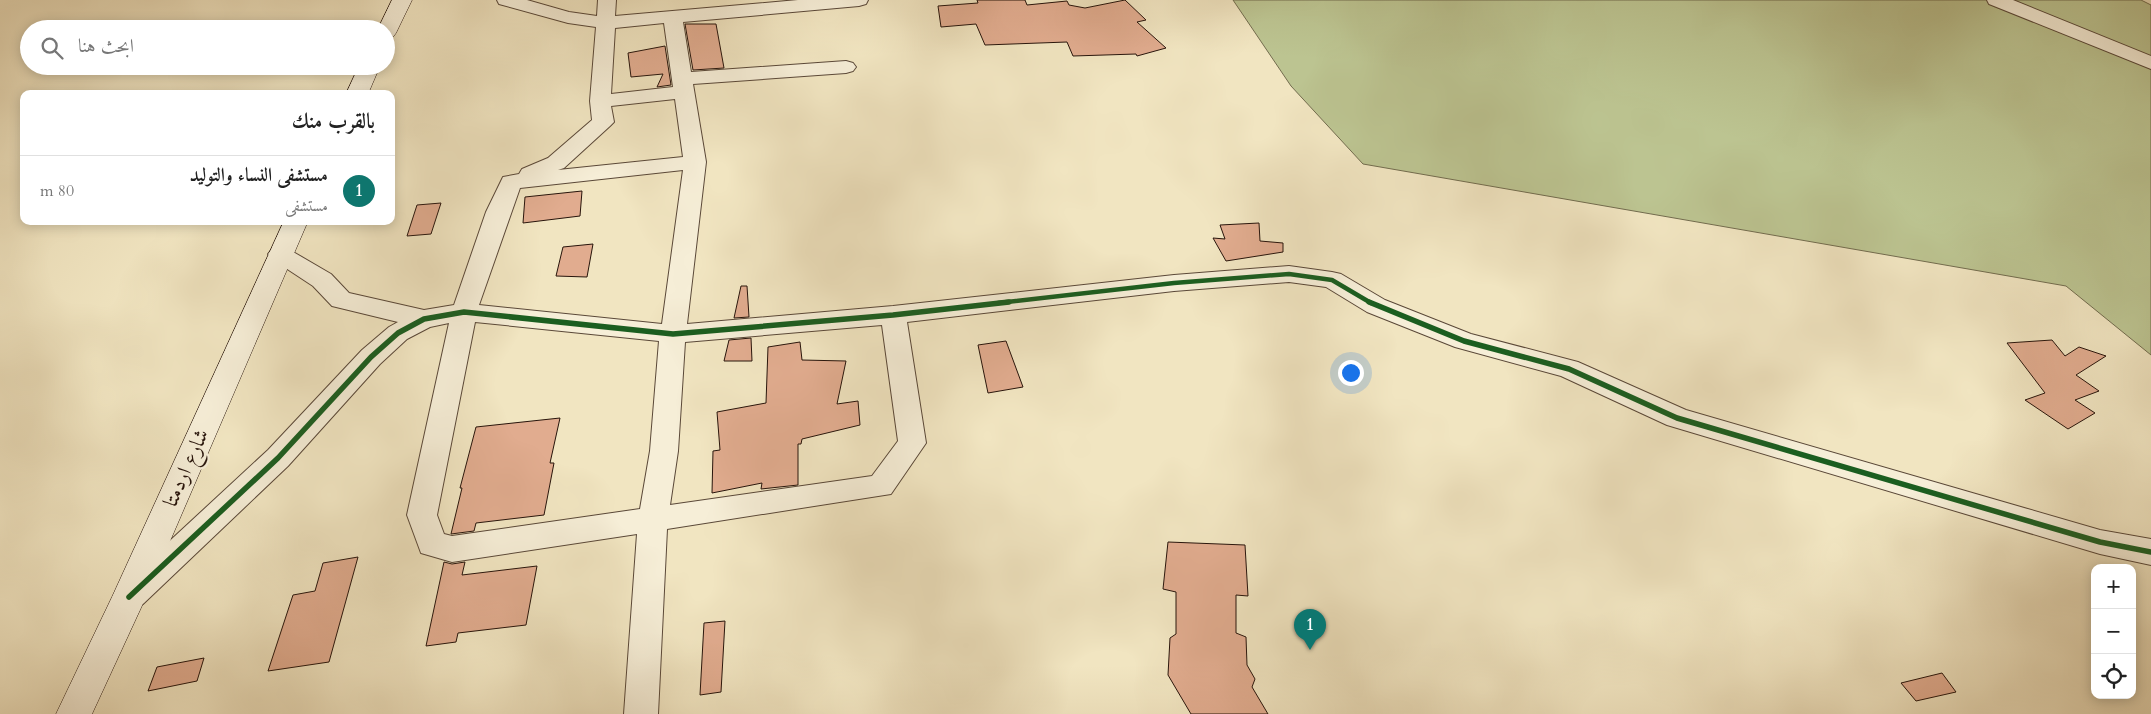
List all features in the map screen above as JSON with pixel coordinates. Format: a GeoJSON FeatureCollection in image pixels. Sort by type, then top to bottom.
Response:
{"type":"FeatureCollection","features":[{"type":"Feature","properties":{"kind":"main road"},"geometry":{"type":"LineString","coordinates":[[392,20],[402,0]]}},
{"type":"Feature","properties":{"kind":"main road"},"geometry":{"type":"LineString","coordinates":[[359,90],[366,75]]}},
{"type":"Feature","properties":{"kind":"main road","name":"شارع اردمتا"},"geometry":{"type":"LineString","coordinates":[[74,714],[129,597],[294,225]]}},
{"type":"Feature","properties":{"kind":"street"},"geometry":{"type":"LineString","coordinates":[[506,0],[568,17],[606,23],[859,0]]}},
{"type":"Feature","properties":{"kind":"street"},"geometry":{"type":"LineString","coordinates":[[607,0],[600,101],[603,122],[556,163],[511,182],[498,212],[464,312],[422,515],[432,544],[452,550],[881,486],[912,443],[893,315]]}},
{"type":"Feature","properties":{"kind":"street"},"geometry":{"type":"LineString","coordinates":[[1996,0],[2070,28],[2151,63]]}},
{"type":"Feature","properties":{"kind":"street"},"geometry":{"type":"LineString","coordinates":[[641,714],[653,520],[664,451],[673,334],[694,162],[673,18]]}},
{"type":"Feature","properties":{"kind":"street"},"geometry":{"type":"LineString","coordinates":[[600,101],[682,86],[846,67]]}},
{"type":"Feature","properties":{"kind":"street"},"geometry":{"type":"LineString","coordinates":[[511,182],[694,162]]}},
{"type":"Feature","properties":{"kind":"street"},"geometry":{"type":"LineString","coordinates":[[280,254],[322,280],[341,300],[424,319]]}},
{"type":"Feature","properties":{"kind":"street"},"geometry":{"type":"LineString","coordinates":[[129,597],[278,458],[371,356],[398,333],[424,319],[464,312],[673,334],[893,315],[1174,282],[1289,274],[1332,280],[1376,306],[1464,341],[1569,368],[1677,418],[2100,542],[2151,552]]}},
{"type":"Feature","properties":{"kind":"green space"},"geometry":{"type":"Polygon","coordinates":[[[1233,0],[2141,0],[2151,5],[2151,355],[2066,286],[1363,164],[1291,86],[1233,0]]]}},
{"type":"Feature","properties":{"kind":"building"},"geometry":{"type":"Polygon","coordinates":[[[977,0],[1025,0],[1027,5],[1067,1],[1069,5],[1085,8],[1125,0],[1146,20],[1137,22],[1166,48],[1137,56],[1136,54],[1073,56],[1067,42],[985,45],[976,24],[941,27],[938,6],[978,3],[977,0]]]}},
{"type":"Feature","properties":{"kind":"building"},"geometry":{"type":"Polygon","coordinates":[[[685,24],[716,24],[724,68],[693,70],[685,24]]]}},
{"type":"Feature","properties":{"kind":"building"},"geometry":{"type":"Polygon","coordinates":[[[665,46],[671,85],[657,87],[663,74],[631,77],[628,53],[665,46]]]}},
{"type":"Feature","properties":{"kind":"building"},"geometry":{"type":"Polygon","coordinates":[[[582,191],[580,216],[523,223],[525,197],[582,191]]]}},
{"type":"Feature","properties":{"kind":"building"},"geometry":{"type":"Polygon","coordinates":[[[441,203],[431,234],[407,236],[417,205],[441,203]]]}},
{"type":"Feature","properties":{"kind":"building"},"geometry":{"type":"Polygon","coordinates":[[[1259,223],[1260,241],[1283,243],[1283,252],[1226,261],[1213,238],[1225,239],[1220,225],[1259,223]]]}},
{"type":"Feature","properties":{"kind":"building"},"geometry":{"type":"Polygon","coordinates":[[[593,244],[587,277],[556,276],[563,247],[593,244]]]}},
{"type":"Feature","properties":{"kind":"building"},"geometry":{"type":"Polygon","coordinates":[[[741,286],[747,286],[749,317],[734,318],[741,286]]]}},
{"type":"Feature","properties":{"kind":"building"},"geometry":{"type":"Polygon","coordinates":[[[751,338],[752,361],[724,361],[729,340],[751,338]]]}},
{"type":"Feature","properties":{"kind":"building"},"geometry":{"type":"Polygon","coordinates":[[[2052,340],[2065,356],[2079,347],[2106,356],[2076,375],[2099,391],[2075,400],[2095,413],[2068,429],[2025,400],[2045,393],[2007,343],[2052,340]]]}},
{"type":"Feature","properties":{"kind":"building"},"geometry":{"type":"Polygon","coordinates":[[[1006,341],[1023,387],[988,393],[978,345],[1006,341]]]}},
{"type":"Feature","properties":{"kind":"building"},"geometry":{"type":"Polygon","coordinates":[[[800,342],[802,360],[846,361],[837,404],[858,401],[860,425],[802,439],[801,444],[798,444],[798,485],[761,489],[762,483],[712,493],[713,451],[720,450],[717,412],[766,403],[768,347],[800,342]]]}},
{"type":"Feature","properties":{"kind":"building"},"geometry":{"type":"Polygon","coordinates":[[[560,418],[550,463],[554,463],[544,515],[476,523],[474,531],[451,534],[462,488],[460,488],[476,427],[560,418]]]}},
{"type":"Feature","properties":{"kind":"building"},"geometry":{"type":"Polygon","coordinates":[[[1168,542],[1245,545],[1248,596],[1236,595],[1236,633],[1246,637],[1247,665],[1255,679],[1252,687],[1268,714],[1191,714],[1168,675],[1170,638],[1176,634],[1176,592],[1163,589],[1168,542]]]}},
{"type":"Feature","properties":{"kind":"building"},"geometry":{"type":"Polygon","coordinates":[[[358,557],[329,662],[268,671],[293,595],[315,591],[323,563],[358,557]]]}},
{"type":"Feature","properties":{"kind":"building"},"geometry":{"type":"Polygon","coordinates":[[[444,562],[452,564],[465,562],[462,575],[537,566],[526,625],[458,633],[456,642],[426,646],[444,562]]]}},
{"type":"Feature","properties":{"kind":"building"},"geometry":{"type":"Polygon","coordinates":[[[725,621],[721,692],[700,695],[704,623],[725,621]]]}},
{"type":"Feature","properties":{"kind":"building"},"geometry":{"type":"Polygon","coordinates":[[[204,658],[197,681],[148,691],[157,667],[204,658]]]}},
{"type":"Feature","properties":{"kind":"building"},"geometry":{"type":"Polygon","coordinates":[[[1942,673],[1956,692],[1916,701],[1901,683],[1942,673]]]}},
{"type":"Feature","properties":{"kind":"cycle path"},"geometry":{"type":"LineString","coordinates":[[129,597],[278,458],[371,357],[398,333],[424,319],[464,312],[673,334],[893,315],[1174,283],[1289,274],[1332,280],[1376,306],[1464,341],[1569,369],[1677,418],[2100,542],[2151,552]]}},
{"type":"Feature","properties":{"kind":"place","name":"مستشفى النساء والتوليد"},"geometry":{"type":"Point","coordinates":[1310,650]}}]}
